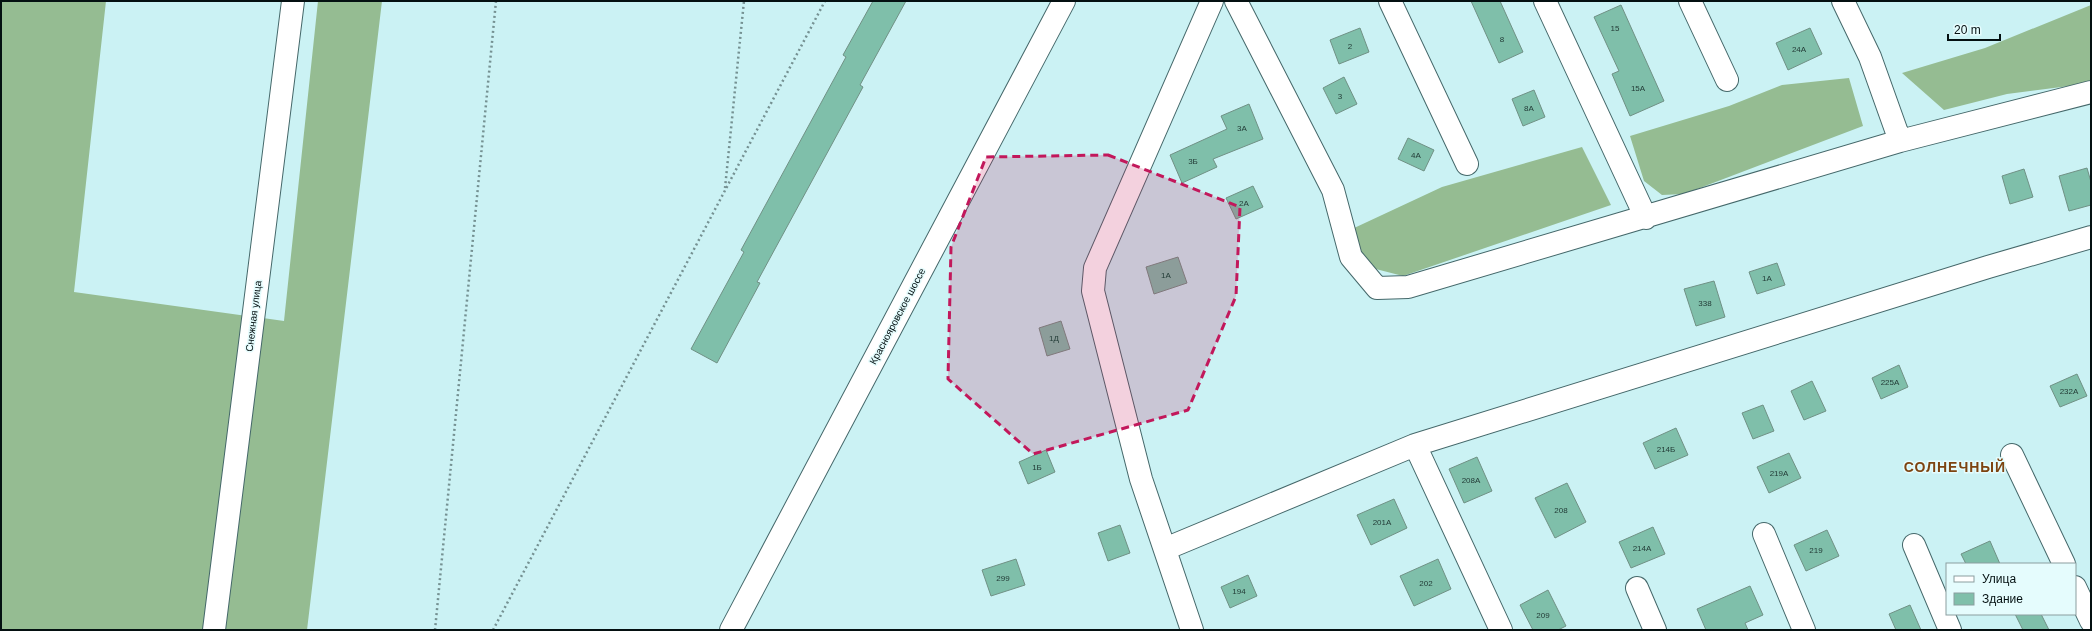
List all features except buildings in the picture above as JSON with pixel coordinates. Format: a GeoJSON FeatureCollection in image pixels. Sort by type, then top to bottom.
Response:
{"type":"FeatureCollection","features":[{"type":"Feature","properties":{"kind":"street","name":"Снежная улица"},"geometry":{"type":"LineString","coordinates":[[214,630],[293,1]]}},
{"type":"Feature","properties":{"kind":"street","name":"Краснояровское шоссе"},"geometry":{"type":"LineString","coordinates":[[730,630],[1064,1]]}},
{"type":"Feature","properties":{"kind":"street"},"geometry":{"type":"LineString","coordinates":[[1192,630],[1141,479],[1093,291],[1095,268],[1212,1]]}},
{"type":"Feature","properties":{"kind":"street"},"geometry":{"type":"LineString","coordinates":[[1236,1],[1333,190],[1350,257],[1378,288],[1408,287],[1646,218],[1900,141],[2091,92]]}},
{"type":"Feature","properties":{"kind":"street"},"geometry":{"type":"LineString","coordinates":[[1390,1],[1466,164]]}},
{"type":"Feature","properties":{"kind":"street"},"geometry":{"type":"LineString","coordinates":[[1545,1],[1646,218]]}},
{"type":"Feature","properties":{"kind":"street"},"geometry":{"type":"LineString","coordinates":[[1690,1],[1727,80]]}},
{"type":"Feature","properties":{"kind":"street"},"geometry":{"type":"LineString","coordinates":[[1843,1],[1870,57],[1900,141]]}},
{"type":"Feature","properties":{"kind":"street"},"geometry":{"type":"LineString","coordinates":[[1165,549],[1415,445],[1988,267],[2091,237]]}},
{"type":"Feature","properties":{"kind":"street"},"geometry":{"type":"LineString","coordinates":[[1415,445],[1501,630]]}},
{"type":"Feature","properties":{"kind":"street"},"geometry":{"type":"LineString","coordinates":[[2012,455],[2064,563]]}},
{"type":"Feature","properties":{"kind":"street"},"geometry":{"type":"LineString","coordinates":[[1764,534],[1804,630]]}},
{"type":"Feature","properties":{"kind":"street"},"geometry":{"type":"LineString","coordinates":[[1914,545],[1950,630]]}},
{"type":"Feature","properties":{"kind":"street"},"geometry":{"type":"LineString","coordinates":[[1637,588],[1655,630]]}},
{"type":"Feature","properties":{"kind":"street"},"geometry":{"type":"LineString","coordinates":[[2076,589],[2091,621]]}},
{"type":"Feature","properties":{"kind":"path"},"geometry":{"type":"LineString","coordinates":[[435,630],[496,1]]}},
{"type":"Feature","properties":{"kind":"path"},"geometry":{"type":"LineString","coordinates":[[725,190],[744,1]]}},
{"type":"Feature","properties":{"kind":"path"},"geometry":{"type":"LineString","coordinates":[[493,630],[825,1]]}},
{"type":"Feature","properties":{"kind":"highlighted area"},"geometry":{"type":"Polygon","coordinates":[[[1108,155],[1240,207],[1236,296],[1188,410],[1033,454],[948,379],[951,247],[986,157],[1108,155]]]}},
{"type":"Feature","properties":{"kind":"green space"},"geometry":{"type":"Polygon","coordinates":[[[1,1],[106,1],[74,292],[284,321],[318,1],[382,1],[307,630],[1,630],[1,1]]]}},
{"type":"Feature","properties":{"kind":"green space"},"geometry":{"type":"Polygon","coordinates":[[[2091,5],[2091,80],[2077,85],[2007,94],[1944,110],[1902,73],[1985,48],[2091,5]]]}},
{"type":"Feature","properties":{"kind":"green space"},"geometry":{"type":"Polygon","coordinates":[[[1849,78],[1863,126],[1684,194],[1662,195],[1644,181],[1630,136],[1729,106],[1782,85],[1849,78]]]}},
{"type":"Feature","properties":{"kind":"green space"},"geometry":{"type":"Polygon","coordinates":[[[1582,147],[1611,205],[1403,276],[1368,267],[1352,229],[1442,187],[1582,147]]]}},
{"type":"Feature","properties":{"kind":"district","name":"СОЛНЕЧНЫЙ"},"geometry":{"type":"Point","coordinates":[1955,467]}}]}
